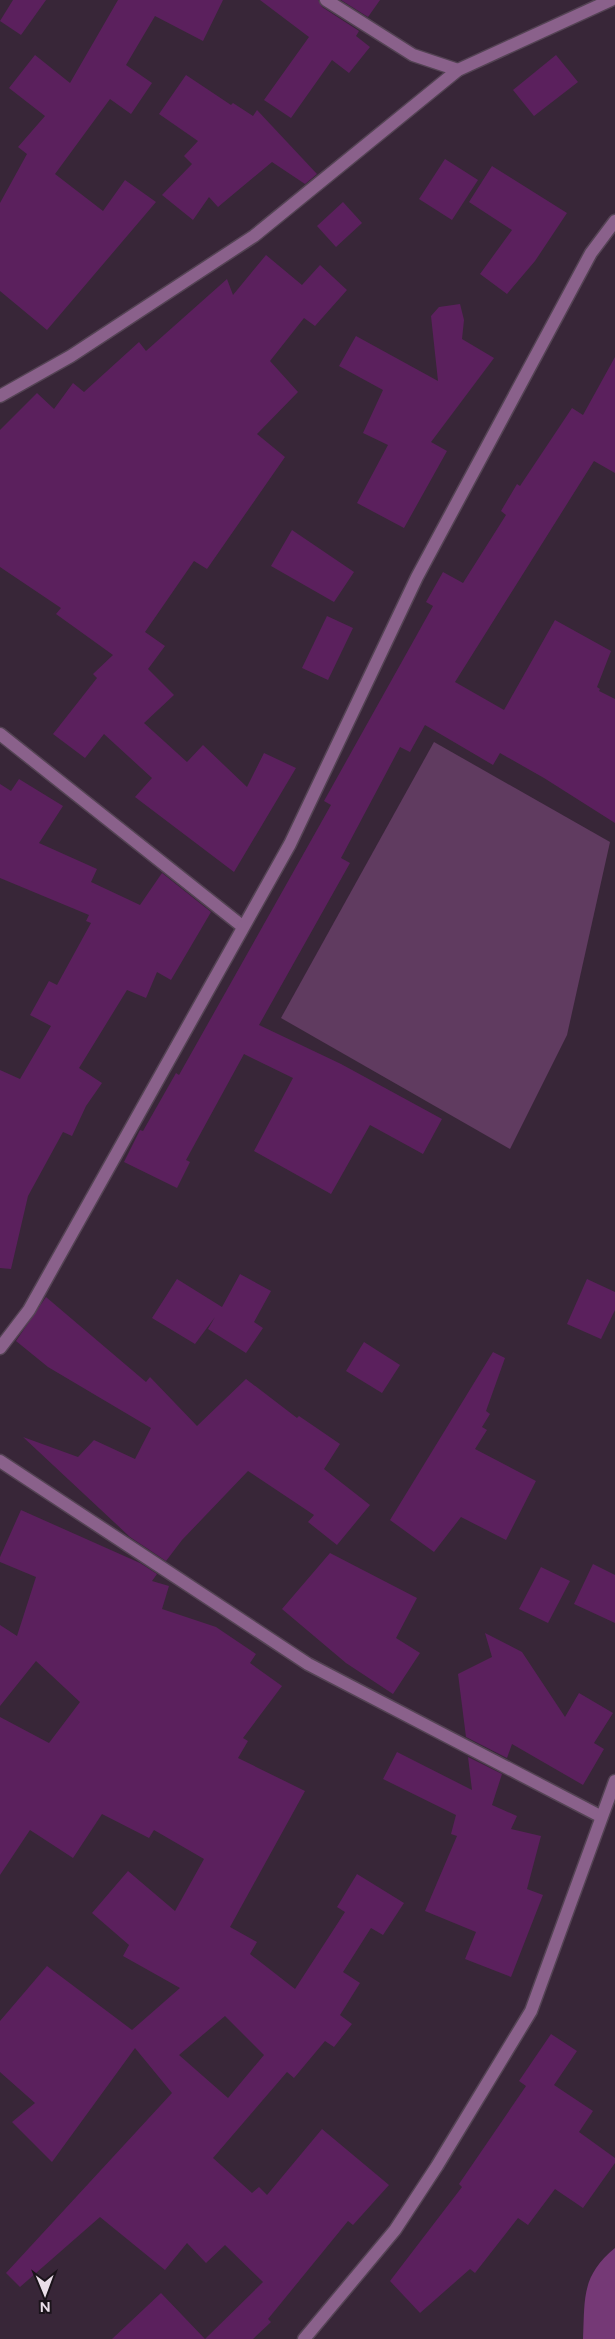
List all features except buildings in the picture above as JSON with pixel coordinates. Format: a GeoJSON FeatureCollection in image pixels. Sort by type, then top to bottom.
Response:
{"type":"FeatureCollection","features":[{"type":"Feature","properties":{"kind":"street"},"geometry":{"type":"LineString","coordinates":[[326,0],[412,55],[458,70]]}},
{"type":"Feature","properties":{"kind":"street"},"geometry":{"type":"LineString","coordinates":[[0,396],[71,356],[254,236],[458,70],[588,5],[611,0]]}},
{"type":"Feature","properties":{"kind":"street"},"geometry":{"type":"LineString","coordinates":[[0,1348],[29,1310],[242,926],[290,844],[417,577],[591,253],[615,220]]}},
{"type":"Feature","properties":{"kind":"street"},"geometry":{"type":"LineString","coordinates":[[0,734],[242,926]]}},
{"type":"Feature","properties":{"kind":"street"},"geometry":{"type":"LineString","coordinates":[[0,1461],[308,1664],[600,1816]]}},
{"type":"Feature","properties":{"kind":"street"},"geometry":{"type":"LineString","coordinates":[[304,2339],[395,2230],[437,2166],[531,2011],[600,1816],[615,1781]]}},
{"type":"Feature","properties":{"kind":"shaded area"},"geometry":{"type":"Polygon","coordinates":[[[434,742],[610,842],[567,1035],[510,1149],[281,1018],[434,742]]]}},
{"type":"Feature","properties":{"kind":"shaded area"},"geometry":{"type":"Polygon","coordinates":[[[615,2248],[615,2339],[583,2339],[585,2300],[590,2278],[604,2258],[615,2248]]]}}]}
